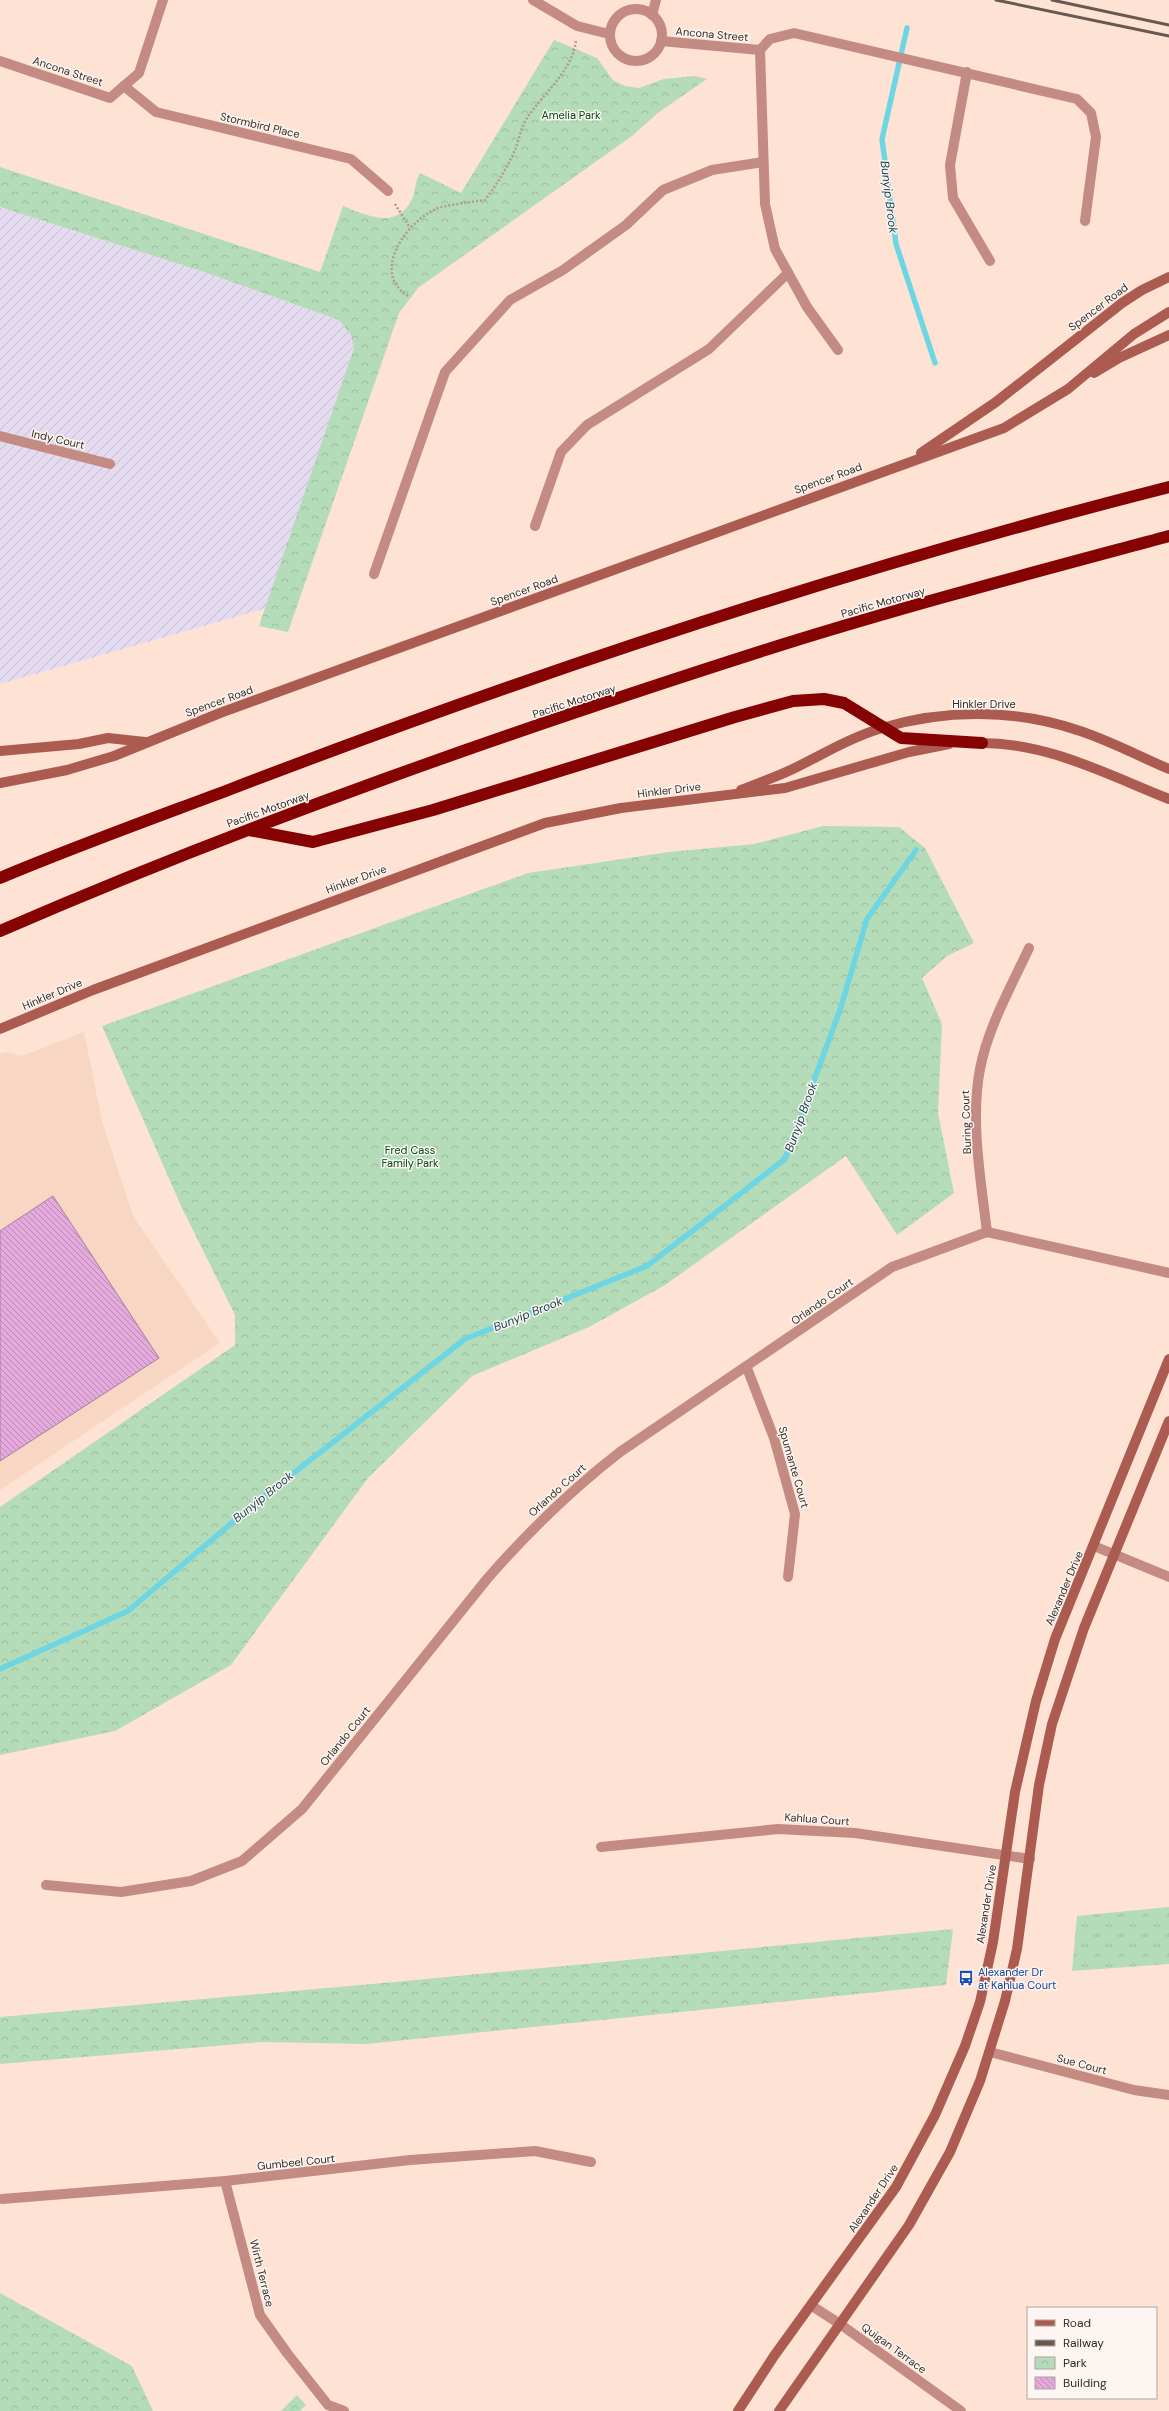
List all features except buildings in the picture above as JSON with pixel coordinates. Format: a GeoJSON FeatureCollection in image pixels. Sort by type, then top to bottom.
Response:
{"type":"FeatureCollection","features":[{"type":"Feature","properties":{"kind":"highway"},"geometry":{"type":"LineString","coordinates":[[0,878],[372,735],[559,668],[731,612],[1071,512],[1169,487]]}},
{"type":"Feature","properties":{"kind":"highway","name":"Pacific Motorway"},"geometry":{"type":"LineString","coordinates":[[0,931],[80,896],[248,830],[522,731],[783,645],[1169,536]]}},
{"type":"Feature","properties":{"kind":"highway"},"geometry":{"type":"LineString","coordinates":[[248,830],[313,842],[433,810],[720,721],[793,701],[824,699],[837,701],[860,711],[883,728],[901,738],[982,743]]}},
{"type":"Feature","properties":{"kind":"street","name":"Ancona Street"},"geometry":{"type":"LineString","coordinates":[[0,61],[110,98],[139,73],[163,0]]}},
{"type":"Feature","properties":{"kind":"street"},"geometry":{"type":"LineString","coordinates":[[533,0],[577,26],[609,34],[611,25],[622,13],[639,5],[652,15],[656,0]]}},
{"type":"Feature","properties":{"kind":"street","name":"Ancona Street"},"geometry":{"type":"LineString","coordinates":[[609,34],[614,50],[620,56],[636,62],[652,56],[661,41],[660,27],[652,15]]}},
{"type":"Feature","properties":{"kind":"street"},"geometry":{"type":"LineString","coordinates":[[838,350],[807,307],[775,249],[765,204],[760,50],[770,39],[794,33],[967,72],[1077,99],[1091,113],[1096,137],[1085,221]]}},
{"type":"Feature","properties":{"kind":"street","name":"Ancona Street"},"geometry":{"type":"LineString","coordinates":[[661,41],[760,50]]}},
{"type":"Feature","properties":{"kind":"street"},"geometry":{"type":"LineString","coordinates":[[967,72],[950,165],[953,198],[990,262]]}},
{"type":"Feature","properties":{"kind":"street","name":"Stormbird Place"},"geometry":{"type":"LineString","coordinates":[[124,86],[156,112],[351,159],[388,191]]}},
{"type":"Feature","properties":{"kind":"street"},"geometry":{"type":"LineString","coordinates":[[374,574],[445,372],[510,300],[563,270],[626,225],[663,190],[712,170],[763,162]]}},
{"type":"Feature","properties":{"kind":"street"},"geometry":{"type":"LineString","coordinates":[[535,526],[561,452],[588,424],[709,349],[788,273]]}},
{"type":"Feature","properties":{"kind":"street","name":"Spencer Road"},"geometry":{"type":"LineString","coordinates":[[909,461],[996,402],[1122,303],[1169,275]]}},
{"type":"Feature","properties":{"kind":"street","name":"Spencer Road"},"geometry":{"type":"LineString","coordinates":[[0,783],[67,770],[114,756],[146,742],[909,461],[1004,428],[1068,389],[1134,334],[1169,312]]}},
{"type":"Feature","properties":{"kind":"street"},"geometry":{"type":"LineString","coordinates":[[1068,389],[1119,358],[1169,335]]}},
{"type":"Feature","properties":{"kind":"street","name":"Indy Court"},"geometry":{"type":"LineString","coordinates":[[0,436],[35,447],[110,464]]}},
{"type":"Feature","properties":{"kind":"street","name":"Hinkler Drive"},"geometry":{"type":"LineString","coordinates":[[731,794],[785,772],[842,744],[883,728],[954,715],[1003,714],[1019,716],[1077,730],[1168,768]]}},
{"type":"Feature","properties":{"kind":"street","name":"Spencer Road"},"geometry":{"type":"LineString","coordinates":[[0,751],[79,744],[108,738],[146,742]]}},
{"type":"Feature","properties":{"kind":"street","name":"Hinkler Drive"},"geometry":{"type":"LineString","coordinates":[[0,1029],[93,990],[545,823],[621,808],[797,786],[918,749],[982,743],[1022,746],[1054,753],[1169,799]]}},
{"type":"Feature","properties":{"kind":"street","name":"Buring Court"},"geometry":{"type":"LineString","coordinates":[[988,1232],[981,1188],[977,1088],[986,1045],[1029,948]]}},
{"type":"Feature","properties":{"kind":"street"},"geometry":{"type":"LineString","coordinates":[[988,1232],[1169,1273]]}},
{"type":"Feature","properties":{"kind":"street","name":"Orlando Court"},"geometry":{"type":"LineString","coordinates":[[46,1885],[121,1892],[191,1881],[242,1861],[302,1809],[487,1579],[537,1524],[577,1486],[620,1452],[724,1381],[747,1368],[892,1267],[988,1232]]}},
{"type":"Feature","properties":{"kind":"street","name":"Alexander Drive"},"geometry":{"type":"LineString","coordinates":[[738,2411],[774,2356],[812,2306],[896,2187],[916,2154],[951,2080],[980,2002],[993,1942],[1015,1792],[1036,1701],[1055,1639],[1169,1359]]}},
{"type":"Feature","properties":{"kind":"street","name":"Spumante Court"},"geometry":{"type":"LineString","coordinates":[[747,1368],[774,1438],[796,1514],[788,1577]]}},
{"type":"Feature","properties":{"kind":"street"},"geometry":{"type":"LineString","coordinates":[[780,2411],[795,2386],[909,2225],[929,2190],[967,2113],[990,2052],[1005,2001],[1017,1949],[1039,1785],[1052,1724],[1084,1628],[1169,1421]]}},
{"type":"Feature","properties":{"kind":"street"},"geometry":{"type":"LineString","coordinates":[[1094,1546],[1169,1577]]}},
{"type":"Feature","properties":{"kind":"street","name":"Kahlua Court"},"geometry":{"type":"LineString","coordinates":[[601,1847],[778,1828],[855,1833],[1030,1859]]}},
{"type":"Feature","properties":{"kind":"street","name":"Sue Court"},"geometry":{"type":"LineString","coordinates":[[990,2052],[1134,2090],[1169,2095]]}},
{"type":"Feature","properties":{"kind":"street","name":"Gumbeel Court"},"geometry":{"type":"LineString","coordinates":[[2,2199],[225,2181],[410,2160],[535,2151],[591,2162]]}},
{"type":"Feature","properties":{"kind":"street","name":"Wirth Terrace"},"geometry":{"type":"LineString","coordinates":[[225,2181],[260,2315],[287,2353],[328,2405],[344,2411]]}},
{"type":"Feature","properties":{"kind":"street","name":"Quigan Terrace"},"geometry":{"type":"LineString","coordinates":[[812,2306],[840,2324],[961,2411]]}},
{"type":"Feature","properties":{"kind":"path"},"geometry":{"type":"LineString","coordinates":[[408,296],[399,290],[393,278],[391,264],[399,243],[410,228],[436,209],[485,200],[502,177],[515,149],[526,119],[543,98],[575,51],[577,26]]}},
{"type":"Feature","properties":{"kind":"path"},"geometry":{"type":"LineString","coordinates":[[388,191],[410,228]]}},
{"type":"Feature","properties":{"kind":"shaded area"},"geometry":{"type":"Polygon","coordinates":[[[0,207],[204,272],[339,320],[351,335],[354,348],[267,608],[0,684],[0,207]]]}},
{"type":"Feature","properties":{"kind":"shaded area"},"geometry":{"type":"Polygon","coordinates":[[[84,1032],[102,1121],[133,1216],[220,1343],[0,1490],[0,1054],[5,1052],[22,1056],[84,1032]]]}},
{"type":"Feature","properties":{"kind":"green space","name":"Amelia Park"},"geometry":{"type":"Polygon","coordinates":[[[554,40],[597,58],[613,80],[625,86],[639,88],[664,79],[695,76],[707,79],[659,112],[632,136],[418,288],[399,313],[288,632],[259,626],[354,348],[351,335],[339,320],[204,272],[0,207],[0,167],[320,272],[343,206],[381,218],[398,215],[406,209],[412,199],[420,173],[461,193],[554,40]]]}},
{"type":"Feature","properties":{"kind":"green space","name":"Fred Cass Family Park"},"geometry":{"type":"Polygon","coordinates":[[[823,826],[899,827],[925,848],[974,943],[947,956],[922,978],[942,1024],[938,1113],[954,1193],[897,1235],[846,1156],[665,1285],[589,1327],[472,1376],[368,1478],[231,1665],[115,1731],[0,1755],[0,1507],[235,1345],[235,1315],[182,1208],[102,1026],[528,873],[669,852],[754,844],[823,826]]]}},
{"type":"Feature","properties":{"kind":"green space"},"geometry":{"type":"Polygon","coordinates":[[[1169,1907],[1169,1964],[1072,1971],[1077,1916],[1169,1907]]]}},
{"type":"Feature","properties":{"kind":"green space"},"geometry":{"type":"Polygon","coordinates":[[[953,1929],[946,1985],[366,2044],[261,2042],[0,2064],[0,2017],[405,1981],[953,1929]]]}},
{"type":"Feature","properties":{"kind":"green space"},"geometry":{"type":"Polygon","coordinates":[[[0,2293],[132,2366],[153,2411],[0,2411],[0,2293]]]}},
{"type":"Feature","properties":{"kind":"green space"},"geometry":{"type":"Polygon","coordinates":[[[297,2395],[306,2405],[300,2411],[281,2411],[297,2395]]]}},
{"type":"Feature","properties":{"kind":"waterway","name":"Bunyip Brook"},"geometry":{"type":"LineString","coordinates":[[907,28],[882,139],[896,244],[935,363]]}},
{"type":"Feature","properties":{"kind":"waterway","name":"Bunyip Brook"},"geometry":{"type":"LineString","coordinates":[[0,1669],[128,1611],[254,1504],[465,1339],[647,1266],[785,1159],[840,1010],[867,919],[916,850]]}},
{"type":"Feature","properties":{"kind":"railway"},"geometry":{"type":"LineString","coordinates":[[996,0],[1169,36]]}},
{"type":"Feature","properties":{"kind":"railway"},"geometry":{"type":"LineString","coordinates":[[1052,0],[1169,25]]}},
{"type":"Feature","properties":{"kind":"place","name":"Alexander Dr at Kahlua Court"},"geometry":{"type":"Point","coordinates":[966,1978]}}]}
